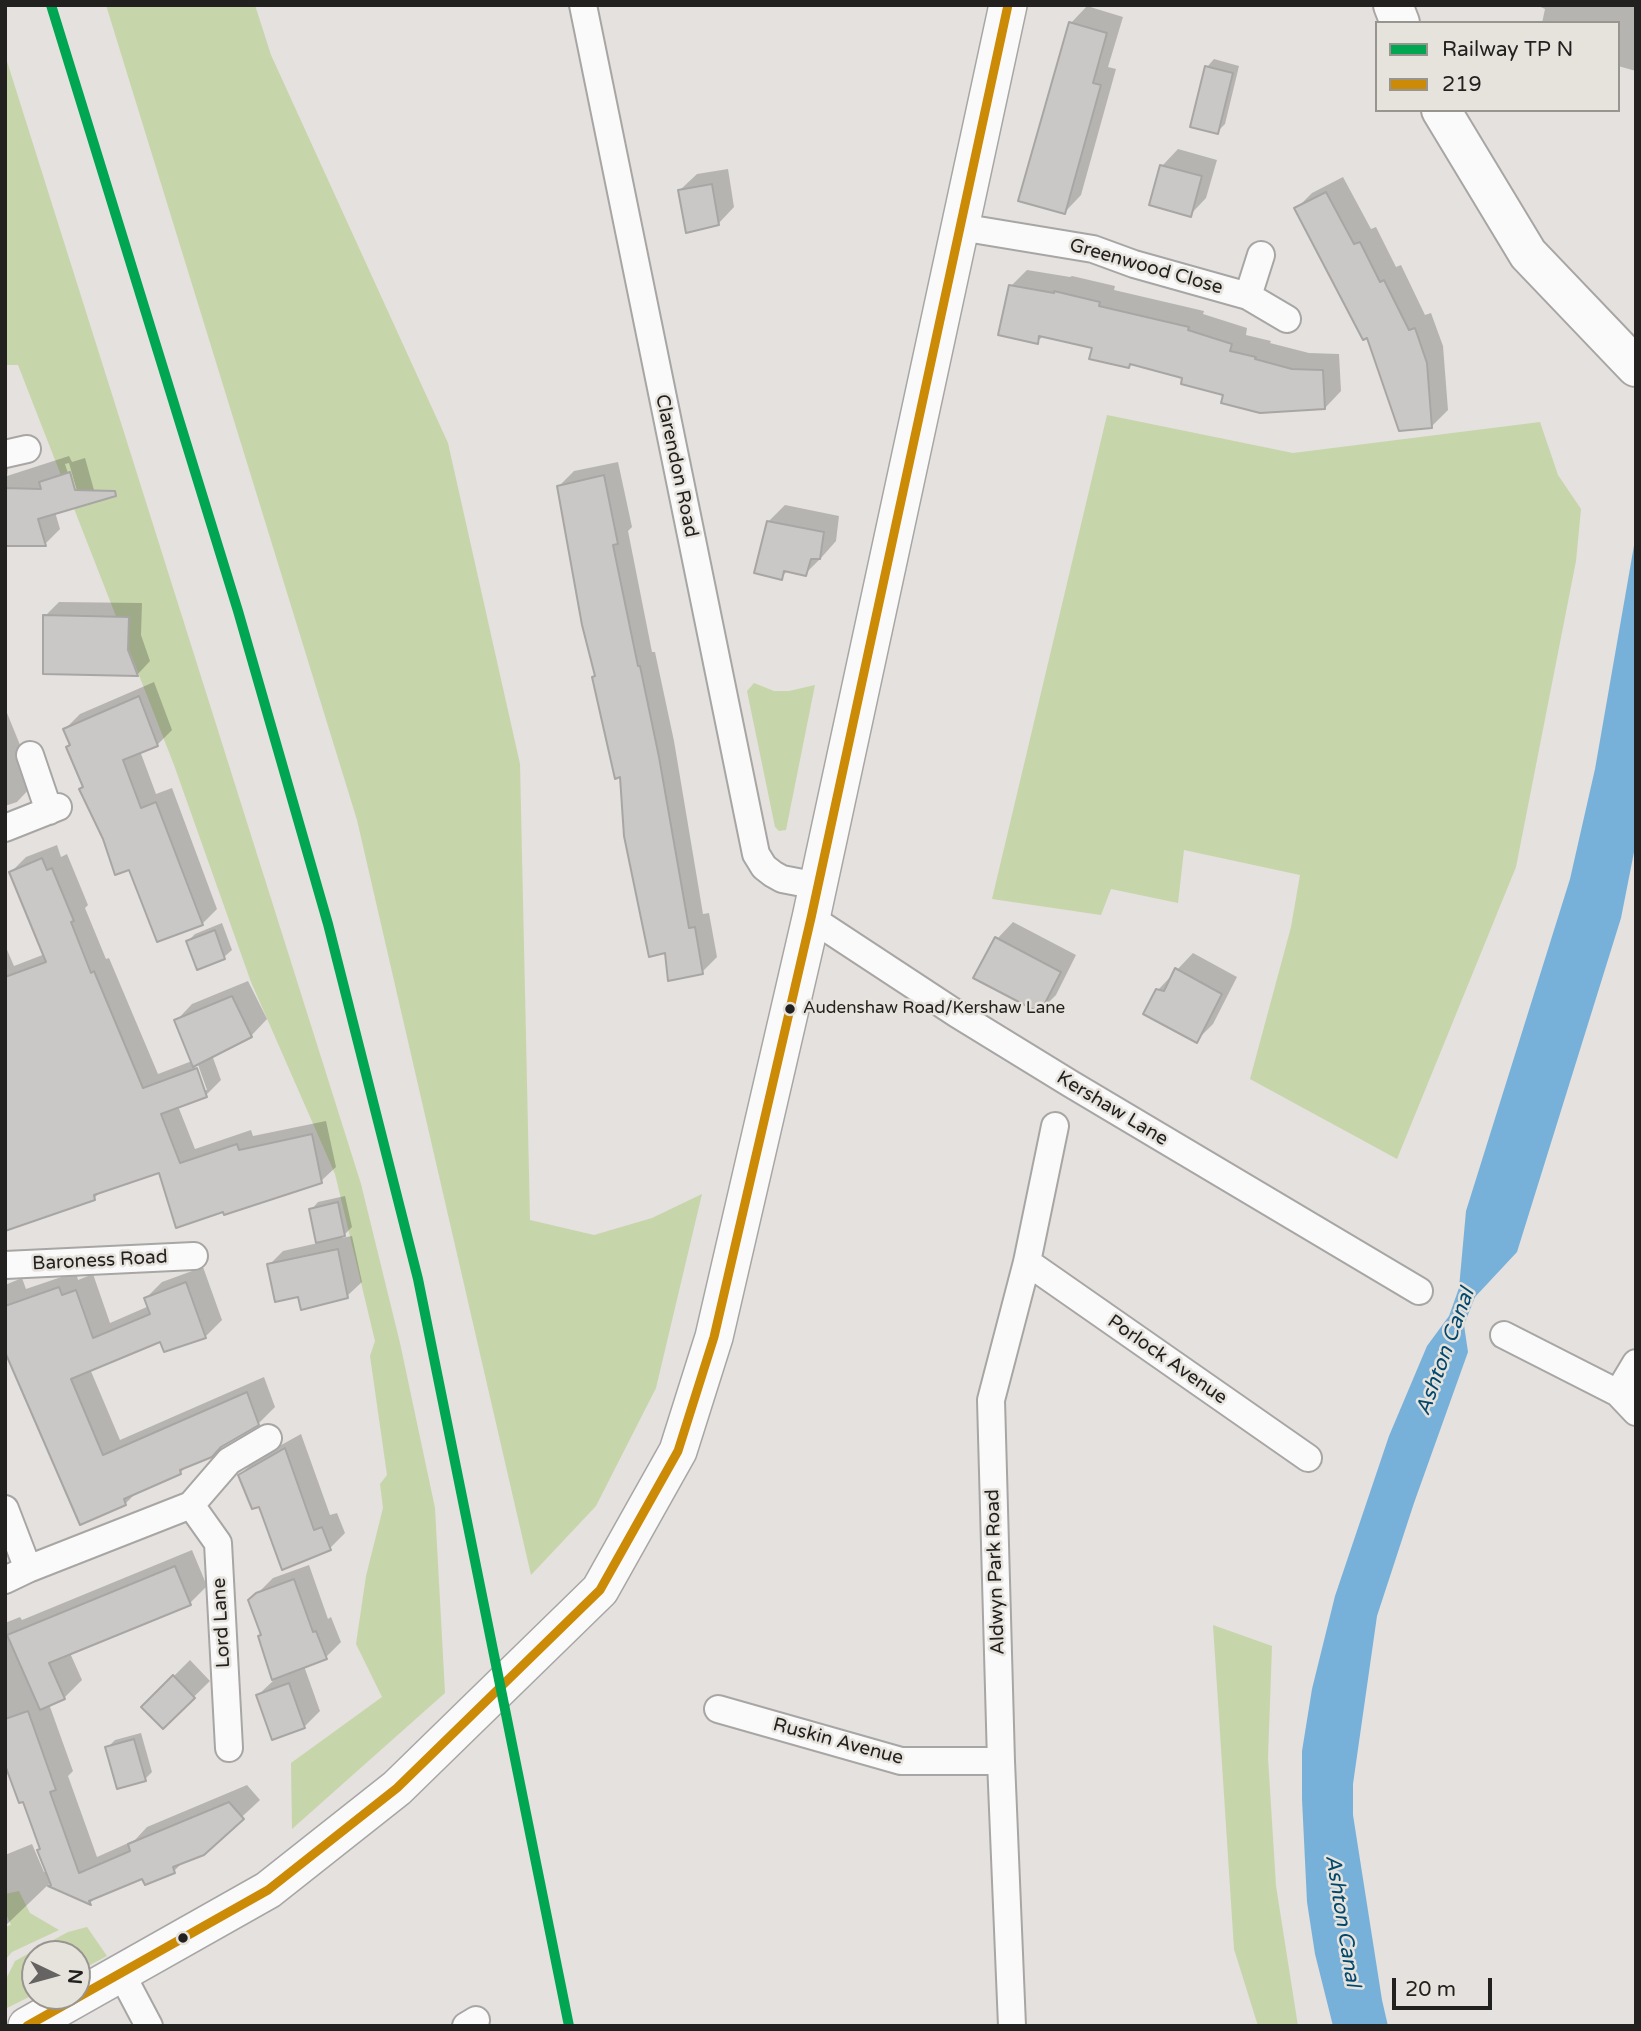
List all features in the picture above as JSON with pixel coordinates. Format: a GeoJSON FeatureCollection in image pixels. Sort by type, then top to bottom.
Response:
{"type":"FeatureCollection","features":[{"type":"Feature","properties":{"kind":"highway"},"geometry":{"type":"LineString","coordinates":[[1442,112],[1528,254],[1627,357]]}},
{"type":"Feature","properties":{"kind":"main road"},"geometry":{"type":"LineString","coordinates":[[27,2026],[268,1890],[397,1788],[600,1590],[678,1451],[714,1337],[814,902],[1008,5]]}},
{"type":"Feature","properties":{"kind":"street","name":"Clarendon Road"},"geometry":{"type":"LineString","coordinates":[[583,5],[755,854],[764,867],[814,902]]}},
{"type":"Feature","properties":{"kind":"street","name":"Greenwood Close"},"geometry":{"type":"LineString","coordinates":[[960,227],[1093,249],[1147,268],[1248,296],[1287,319]]}},
{"type":"Feature","properties":{"kind":"street","name":"Greenwood Close"},"geometry":{"type":"LineString","coordinates":[[1248,296],[1261,255]]}},
{"type":"Feature","properties":{"kind":"street"},"geometry":{"type":"LineString","coordinates":[[5,828],[54,809],[30,755]]}},
{"type":"Feature","properties":{"kind":"street","name":"Kershaw Lane"},"geometry":{"type":"LineString","coordinates":[[814,902],[957,1014],[1419,1291]]}},
{"type":"Feature","properties":{"kind":"street","name":"Aldwyn Park Road"},"geometry":{"type":"LineString","coordinates":[[1012,2026],[1001,1761],[991,1399],[1027,1262],[1055,1126]]}},
{"type":"Feature","properties":{"kind":"street","name":"Baroness Road"},"geometry":{"type":"LineString","coordinates":[[5,1265],[194,1256]]}},
{"type":"Feature","properties":{"kind":"street","name":"Porlock Avenue"},"geometry":{"type":"LineString","coordinates":[[1027,1262],[1308,1458]]}},
{"type":"Feature","properties":{"kind":"street"},"geometry":{"type":"LineString","coordinates":[[1504,1335],[1627,1402],[1636,1363]]}},
{"type":"Feature","properties":{"kind":"street"},"geometry":{"type":"LineString","coordinates":[[5,1509],[17,1574],[191,1505],[229,1461],[268,1438]]}},
{"type":"Feature","properties":{"kind":"street","name":"Lord Lane"},"geometry":{"type":"LineString","coordinates":[[191,1505],[218,1543],[229,1748]]}},
{"type":"Feature","properties":{"kind":"street","name":"Ruskin Avenue"},"geometry":{"type":"LineString","coordinates":[[718,1709],[901,1761],[1001,1761]]}},
{"type":"Feature","properties":{"kind":"street"},"geometry":{"type":"LineString","coordinates":[[121,1973],[149,2026]]}},
{"type":"Feature","properties":{"kind":"green space"},"geometry":{"type":"Polygon","coordinates":[[[106,5],[255,5],[271,55],[448,443],[520,764],[530,1220],[594,1235],[652,1218],[702,1194],[656,1388],[596,1506],[531,1575],[357,820],[106,5]]]}},
{"type":"Feature","properties":{"kind":"green space"},"geometry":{"type":"Polygon","coordinates":[[[5,55],[361,1184],[400,1343],[435,1508],[445,1693],[292,1829],[291,1763],[382,1697],[356,1644],[366,1576],[383,1508],[380,1484],[387,1475],[370,1356],[375,1341],[335,1174],[251,982],[174,765],[18,365],[5,365],[5,55]]]}},
{"type":"Feature","properties":{"kind":"green space"},"geometry":{"type":"Polygon","coordinates":[[[1107,415],[1293,453],[1540,422],[1558,475],[1581,509],[1576,561],[1516,867],[1397,1159],[1250,1079],[1291,927],[1300,875],[1184,850],[1178,903],[1111,889],[1101,915],[992,899],[1107,415]]]}},
{"type":"Feature","properties":{"kind":"green space"},"geometry":{"type":"Polygon","coordinates":[[[754,683],[774,691],[789,691],[815,685],[786,830],[779,831],[775,827],[747,691],[754,683]]]}},
{"type":"Feature","properties":{"kind":"green space"},"geometry":{"type":"Polygon","coordinates":[[[1213,1625],[1272,1646],[1268,1758],[1276,1886],[1298,2026],[1258,2026],[1234,1949],[1213,1625]]]}},
{"type":"Feature","properties":{"kind":"green space"},"geometry":{"type":"Polygon","coordinates":[[[19,1891],[30,1913],[59,1930],[38,1940],[21,1940],[21,1948],[12,1952],[5,1960],[5,1927],[11,1925],[5,1912],[5,1894],[19,1891]]]}},
{"type":"Feature","properties":{"kind":"green space"},"geometry":{"type":"Polygon","coordinates":[[[87,1927],[107,1956],[91,1965],[91,1940],[53,1940],[68,1932],[87,1927]]]}},
{"type":"Feature","properties":{"kind":"green space"},"geometry":{"type":"Polygon","coordinates":[[[21,1958],[21,2001],[5,2009],[5,1981],[15,1961],[21,1958]]]}},
{"type":"Feature","properties":{"kind":"water","name":"Ashton Canal"},"geometry":{"type":"Polygon","coordinates":[[[1636,534],[1636,842],[1621,918],[1517,1252],[1475,1297],[1464,1325],[1468,1352],[1377,1616],[1353,1784],[1353,1815],[1388,2026],[1333,2026],[1315,1954],[1307,1902],[1302,1751],[1312,1689],[1335,1596],[1389,1436],[1427,1346],[1449,1316],[1459,1288],[1466,1211],[1570,879],[1595,769],[1636,534]]]}},
{"type":"Feature","properties":{"kind":"building"},"geometry":{"type":"Polygon","coordinates":[[[1069,22],[1107,33],[1093,83],[1101,85],[1065,214],[1018,201],[1069,22]]]}},
{"type":"Feature","properties":{"kind":"building"},"geometry":{"type":"Polygon","coordinates":[[[1205,66],[1233,73],[1218,134],[1190,127],[1205,66]]]}},
{"type":"Feature","properties":{"kind":"building"},"geometry":{"type":"Polygon","coordinates":[[[1160,165],[1202,176],[1191,217],[1149,205],[1160,165]]]}},
{"type":"Feature","properties":{"kind":"building"},"geometry":{"type":"Polygon","coordinates":[[[712,184],[719,225],[686,233],[678,190],[712,184]]]}},
{"type":"Feature","properties":{"kind":"building"},"geometry":{"type":"Polygon","coordinates":[[[1326,192],[1354,244],[1360,242],[1380,282],[1384,280],[1409,330],[1415,328],[1427,363],[1432,428],[1399,431],[1367,338],[1363,340],[1294,208],[1326,192]]]}},
{"type":"Feature","properties":{"kind":"building"},"geometry":{"type":"Polygon","coordinates":[[[1009,285],[1054,291],[1100,302],[1099,306],[1189,327],[1188,330],[1232,344],[1230,351],[1256,357],[1255,359],[1292,369],[1323,370],[1325,409],[1260,413],[1221,403],[1223,395],[1181,384],[1182,378],[1130,364],[1129,368],[1089,359],[1092,348],[1039,336],[1038,344],[998,335],[1009,285]]]}},
{"type":"Feature","properties":{"kind":"building"},"geometry":{"type":"Polygon","coordinates":[[[70,472],[75,490],[115,491],[116,496],[38,519],[46,546],[5,546],[5,488],[41,489],[39,482],[70,472]]]}},
{"type":"Feature","properties":{"kind":"building"},"geometry":{"type":"Polygon","coordinates":[[[604,475],[618,544],[613,545],[659,757],[689,928],[695,927],[703,974],[668,981],[665,953],[649,957],[624,836],[620,777],[615,779],[592,677],[595,676],[582,625],[557,486],[604,475]]]}},
{"type":"Feature","properties":{"kind":"building"},"geometry":{"type":"Polygon","coordinates":[[[767,521],[824,532],[820,559],[811,559],[806,576],[784,571],[782,580],[754,573],[767,521]]]}},
{"type":"Feature","properties":{"kind":"building"},"geometry":{"type":"Polygon","coordinates":[[[43,615],[129,617],[128,650],[138,676],[43,674],[43,615]]]}},
{"type":"Feature","properties":{"kind":"building"},"geometry":{"type":"Polygon","coordinates":[[[139,696],[158,746],[123,760],[141,808],[156,802],[203,925],[157,942],[129,870],[115,875],[103,839],[79,789],[83,787],[66,747],[70,745],[63,729],[139,696]]]}},
{"type":"Feature","properties":{"kind":"building"},"geometry":{"type":"Polygon","coordinates":[[[42,858],[47,870],[52,868],[74,921],[71,922],[91,973],[94,971],[143,1088],[197,1068],[207,1097],[161,1114],[180,1163],[237,1144],[239,1150],[312,1134],[322,1183],[176,1228],[159,1173],[94,1195],[95,1200],[5,1231],[5,977],[46,962],[9,872],[42,858]]]}},
{"type":"Feature","properties":{"kind":"building"},"geometry":{"type":"Polygon","coordinates":[[[215,930],[225,959],[197,970],[186,941],[215,930]]]}},
{"type":"Feature","properties":{"kind":"building"},"geometry":{"type":"Polygon","coordinates":[[[995,937],[1061,972],[1040,1013],[973,978],[995,937]]]}},
{"type":"Feature","properties":{"kind":"building"},"geometry":{"type":"Polygon","coordinates":[[[1175,968],[1222,994],[1197,1043],[1143,1014],[1156,989],[1164,991],[1175,968]]]}},
{"type":"Feature","properties":{"kind":"building"},"geometry":{"type":"Polygon","coordinates":[[[232,996],[252,1037],[193,1067],[174,1020],[232,996]]]}},
{"type":"Feature","properties":{"kind":"building"},"geometry":{"type":"Polygon","coordinates":[[[338,1202],[345,1236],[316,1243],[309,1209],[338,1202]]]}},
{"type":"Feature","properties":{"kind":"building"},"geometry":{"type":"Polygon","coordinates":[[[338,1249],[348,1298],[301,1310],[298,1297],[275,1302],[267,1264],[338,1249]]]}},
{"type":"Feature","properties":{"kind":"building"},"geometry":{"type":"Polygon","coordinates":[[[186,1282],[206,1338],[164,1352],[160,1342],[71,1379],[103,1455],[247,1392],[259,1425],[221,1447],[212,1457],[124,1499],[126,1505],[80,1525],[5,1352],[5,1306],[59,1287],[62,1295],[76,1290],[93,1338],[150,1314],[144,1298],[186,1282]]]}},
{"type":"Feature","properties":{"kind":"building"},"geometry":{"type":"Polygon","coordinates":[[[285,1448],[314,1530],[322,1527],[331,1550],[282,1570],[259,1507],[252,1509],[238,1475],[285,1448]]]}},
{"type":"Feature","properties":{"kind":"building"},"geometry":{"type":"Polygon","coordinates":[[[175,1566],[191,1605],[49,1663],[65,1699],[40,1710],[7,1635],[175,1566]]]}},
{"type":"Feature","properties":{"kind":"building"},"geometry":{"type":"Polygon","coordinates":[[[294,1579],[313,1632],[316,1631],[327,1659],[272,1680],[258,1636],[261,1635],[248,1600],[256,1593],[294,1579]]]}},
{"type":"Feature","properties":{"kind":"building"},"geometry":{"type":"Polygon","coordinates":[[[173,1675],[195,1698],[163,1729],[141,1707],[173,1675]]]}},
{"type":"Feature","properties":{"kind":"building"},"geometry":{"type":"Polygon","coordinates":[[[289,1683],[305,1728],[272,1740],[256,1695],[289,1683]]]}},
{"type":"Feature","properties":{"kind":"building"},"geometry":{"type":"Polygon","coordinates":[[[28,1711],[56,1790],[50,1792],[79,1873],[130,1851],[128,1844],[229,1802],[244,1819],[204,1855],[173,1867],[175,1873],[145,1885],[142,1879],[89,1901],[91,1905],[48,1886],[51,1885],[37,1850],[40,1849],[23,1802],[19,1803],[5,1765],[5,1719],[28,1711]]]}},
{"type":"Feature","properties":{"kind":"building"},"geometry":{"type":"Polygon","coordinates":[[[134,1739],[146,1781],[117,1789],[105,1747],[134,1739]]]}},
{"type":"Feature","properties":{"kind":"transit line"},"geometry":{"type":"LineString","coordinates":[[51,5],[238,611],[328,924],[418,1279],[569,2026]]}},
{"type":"Feature","properties":{"kind":"transit line","name":"219"},"geometry":{"type":"LineString","coordinates":[[27,2026],[268,1890],[397,1788],[600,1590],[678,1451],[714,1337],[811,918],[1008,5]]}},
{"type":"Feature","properties":{"kind":"place","name":"Audenshaw Road/Kershaw Lane"},"geometry":{"type":"Point","coordinates":[790,1009]}}]}
